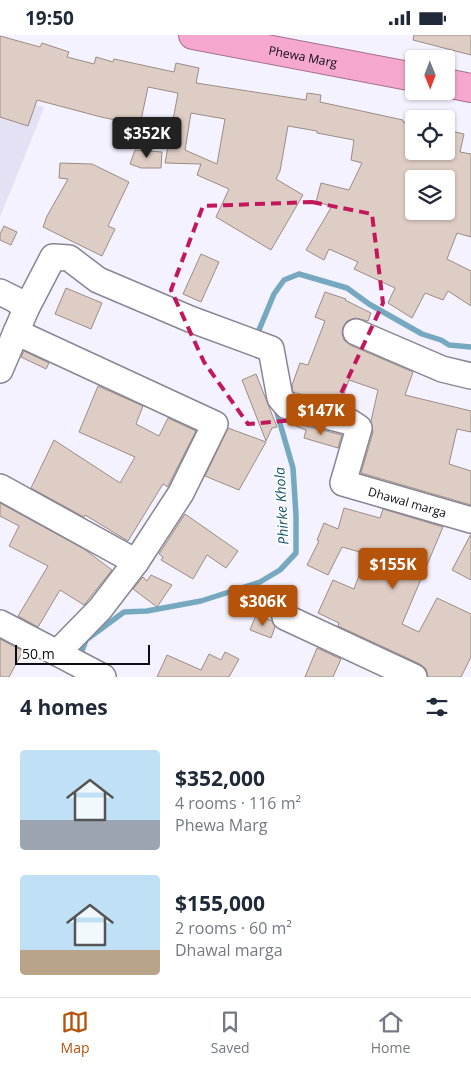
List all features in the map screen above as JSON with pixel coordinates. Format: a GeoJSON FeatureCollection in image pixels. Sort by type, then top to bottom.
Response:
{"type":"FeatureCollection","features":[{"type":"Feature","properties":{"kind":"highway","name":"Phewa Marg"},"geometry":{"type":"LineString","coordinates":[[193,35],[405,75]]}},
{"type":"Feature","properties":{"kind":"highway"},"geometry":{"type":"LineString","coordinates":[[455,85],[471,88]]}},
{"type":"Feature","properties":{"kind":"street","name":"Dhawal marga"},"geometry":{"type":"LineString","coordinates":[[26,309],[53,257],[69,258],[98,280],[190,319],[271,349],[280,398],[287,406],[350,422],[359,428],[343,483],[471,520]]}},
{"type":"Feature","properties":{"kind":"street"},"geometry":{"type":"LineString","coordinates":[[0,292],[16,300],[26,309],[0,370]]}},
{"type":"Feature","properties":{"kind":"street"},"geometry":{"type":"LineString","coordinates":[[16,332],[215,424],[181,493],[136,562],[100,609],[57,653]]}},
{"type":"Feature","properties":{"kind":"street"},"geometry":{"type":"LineString","coordinates":[[356,332],[442,369],[471,376]]}},
{"type":"Feature","properties":{"kind":"street"},"geometry":{"type":"LineString","coordinates":[[0,487],[136,562]]}},
{"type":"Feature","properties":{"kind":"street"},"geometry":{"type":"LineString","coordinates":[[284,617],[414,677]]}},
{"type":"Feature","properties":{"kind":"street"},"geometry":{"type":"LineString","coordinates":[[0,623],[99,675]]}},
{"type":"Feature","properties":{"kind":"highlighted area"},"geometry":{"type":"Polygon","coordinates":[[[312,202],[372,214],[383,303],[330,417],[248,424],[204,362],[171,290],[203,206],[312,202]]]}},
{"type":"Feature","properties":{"kind":"shaded area"},"geometry":{"type":"Polygon","coordinates":[[[0,95],[44,107],[0,217],[0,95]]]}},
{"type":"Feature","properties":{"kind":"building"},"geometry":{"type":"Polygon","coordinates":[[[414,35],[471,35],[471,55],[455,50],[413,40],[414,35]]]}},
{"type":"Feature","properties":{"kind":"building"},"geometry":{"type":"Polygon","coordinates":[[[0,36],[40,47],[42,43],[69,52],[67,57],[94,64],[96,57],[113,62],[114,59],[174,72],[176,63],[199,68],[196,83],[306,100],[307,93],[321,95],[320,102],[403,120],[405,123],[405,160],[455,160],[455,132],[464,134],[460,152],[471,154],[471,237],[457,233],[447,259],[471,271],[471,306],[448,291],[443,300],[425,293],[412,318],[388,303],[395,288],[354,269],[358,262],[329,249],[324,260],[306,250],[332,206],[316,202],[321,183],[349,190],[362,163],[351,160],[354,140],[288,126],[280,171],[276,179],[303,195],[271,250],[216,217],[229,189],[197,175],[201,164],[165,163],[178,93],[148,87],[140,125],[37,100],[28,126],[0,117],[0,36]],[[191,113],[185,150],[217,164],[225,119],[191,113]]]}},
{"type":"Feature","properties":{"kind":"building"},"geometry":{"type":"Polygon","coordinates":[[[135,150],[162,152],[161,168],[141,168],[130,164],[135,150]]]}},
{"type":"Feature","properties":{"kind":"building"},"geometry":{"type":"Polygon","coordinates":[[[60,163],[92,164],[129,182],[108,226],[115,229],[102,256],[43,227],[47,216],[68,179],[59,178],[60,163]]]}},
{"type":"Feature","properties":{"kind":"building"},"geometry":{"type":"Polygon","coordinates":[[[4,226],[17,232],[11,245],[0,240],[0,234],[4,226]]]}},
{"type":"Feature","properties":{"kind":"building"},"geometry":{"type":"Polygon","coordinates":[[[201,254],[219,262],[201,302],[183,294],[201,254]]]}},
{"type":"Feature","properties":{"kind":"building"},"geometry":{"type":"Polygon","coordinates":[[[66,288],[102,303],[91,329],[55,314],[66,288]]]}},
{"type":"Feature","properties":{"kind":"building"},"geometry":{"type":"Polygon","coordinates":[[[325,292],[346,299],[371,313],[368,321],[355,318],[347,321],[342,333],[344,340],[350,345],[413,372],[405,395],[471,411],[471,432],[457,429],[449,464],[471,471],[471,505],[361,473],[373,432],[371,421],[378,390],[349,380],[340,405],[293,392],[292,385],[300,363],[308,365],[325,321],[315,317],[325,292]]]}},
{"type":"Feature","properties":{"kind":"building"},"geometry":{"type":"Polygon","coordinates":[[[24,351],[49,363],[46,369],[21,357],[24,351]]]}},
{"type":"Feature","properties":{"kind":"building"},"geometry":{"type":"Polygon","coordinates":[[[256,374],[277,427],[272,428],[266,441],[242,380],[256,374]]]}},
{"type":"Feature","properties":{"kind":"building"},"geometry":{"type":"Polygon","coordinates":[[[98,386],[143,406],[136,424],[159,436],[168,418],[196,431],[168,487],[163,484],[128,541],[85,515],[84,517],[31,488],[54,440],[120,483],[135,457],[79,432],[98,386]]]}},
{"type":"Feature","properties":{"kind":"building"},"geometry":{"type":"Polygon","coordinates":[[[294,423],[342,435],[338,448],[304,438],[306,430],[293,425],[294,423]]]}},
{"type":"Feature","properties":{"kind":"building"},"geometry":{"type":"Polygon","coordinates":[[[228,428],[266,442],[239,490],[205,476],[228,428]]]}},
{"type":"Feature","properties":{"kind":"building"},"geometry":{"type":"Polygon","coordinates":[[[0,503],[84,549],[112,570],[84,605],[60,590],[38,627],[18,616],[48,566],[9,546],[19,526],[0,516],[0,503]]]}},
{"type":"Feature","properties":{"kind":"building"},"geometry":{"type":"Polygon","coordinates":[[[344,508],[380,518],[383,509],[443,527],[402,624],[419,632],[437,598],[471,614],[471,657],[461,677],[428,677],[426,669],[420,664],[338,626],[339,623],[318,613],[333,580],[354,589],[367,554],[342,547],[328,575],[307,565],[319,541],[317,540],[324,523],[338,529],[344,508]]]}},
{"type":"Feature","properties":{"kind":"building"},"geometry":{"type":"Polygon","coordinates":[[[185,514],[238,551],[226,568],[207,555],[193,579],[161,560],[163,557],[159,554],[185,514]]]}},
{"type":"Feature","properties":{"kind":"building"},"geometry":{"type":"Polygon","coordinates":[[[471,534],[471,580],[452,570],[471,534]]]}},
{"type":"Feature","properties":{"kind":"building"},"geometry":{"type":"Polygon","coordinates":[[[151,575],[172,585],[157,607],[133,589],[143,577],[147,581],[151,575]]]}},
{"type":"Feature","properties":{"kind":"building"},"geometry":{"type":"Polygon","coordinates":[[[256,615],[272,621],[275,627],[271,638],[250,630],[256,615]]]}},
{"type":"Feature","properties":{"kind":"building"},"geometry":{"type":"Polygon","coordinates":[[[0,639],[23,651],[9,677],[0,677],[0,639]]]}},
{"type":"Feature","properties":{"kind":"building"},"geometry":{"type":"Polygon","coordinates":[[[317,648],[341,659],[333,677],[305,677],[317,648]]]}},
{"type":"Feature","properties":{"kind":"building"},"geometry":{"type":"Polygon","coordinates":[[[225,652],[239,659],[229,677],[157,677],[167,655],[201,670],[209,654],[221,660],[225,652]]]}},
{"type":"Feature","properties":{"kind":"waterway","name":"Phirke Khola"},"geometry":{"type":"LineString","coordinates":[[259,338],[259,330],[274,294],[284,280],[299,274],[347,288],[369,304],[422,334],[441,340],[449,345],[471,347]]}},
{"type":"Feature","properties":{"kind":"waterway","name":"Phirke Khola"},"geometry":{"type":"LineString","coordinates":[[79,659],[86,640],[124,612],[147,611],[201,601],[260,582],[280,570],[296,553],[293,468],[275,406]]}}]}
